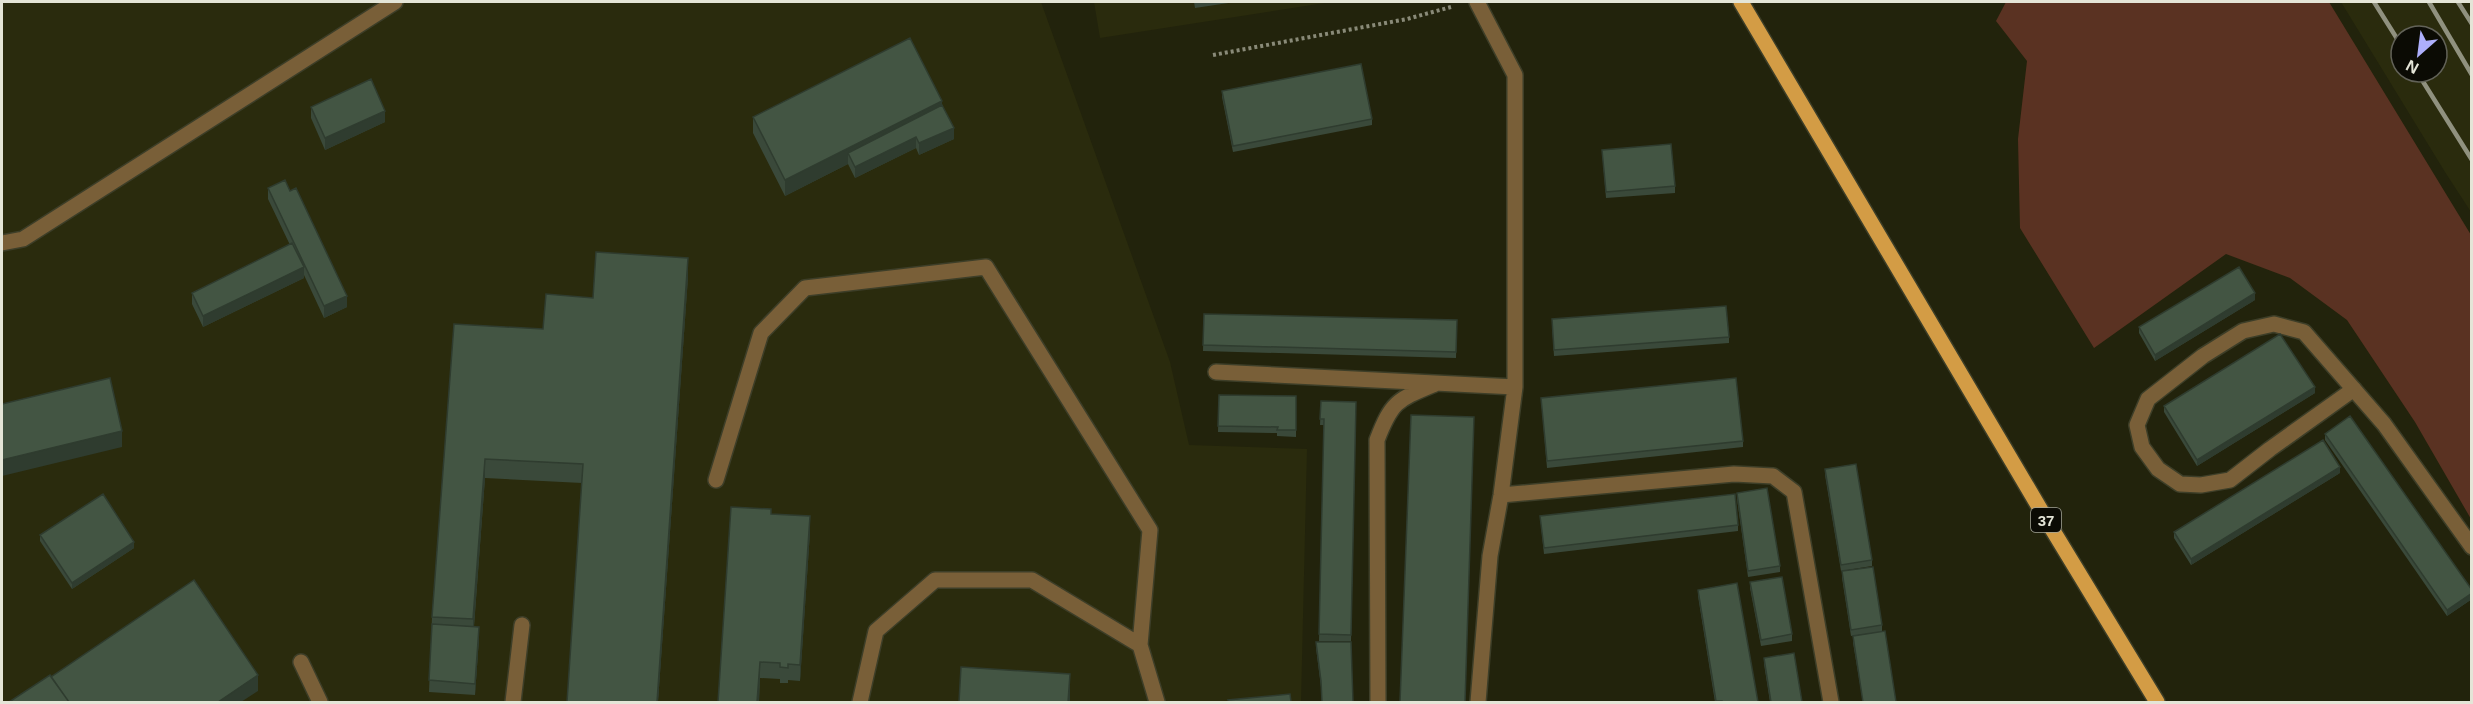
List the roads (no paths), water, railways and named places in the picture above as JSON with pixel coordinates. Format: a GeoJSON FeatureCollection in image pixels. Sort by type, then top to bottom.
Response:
{"type":"FeatureCollection","features":[{"type":"Feature","properties":{"kind":"main road","name":"37"},"geometry":{"type":"LineString","coordinates":[[1741,2],[2063,548],[2157,702]]}},
{"type":"Feature","properties":{"kind":"lane"},"geometry":{"type":"LineString","coordinates":[[2,243],[22,239],[395,2]]}},
{"type":"Feature","properties":{"kind":"lane"},"geometry":{"type":"LineString","coordinates":[[1469,3],[1515,75],[1515,387],[1501,495],[1490,556],[1478,702]]}},
{"type":"Feature","properties":{"kind":"lane"},"geometry":{"type":"LineString","coordinates":[[716,480],[761,333],[805,288],[986,267],[1150,530],[1140,645],[1157,702]]}},
{"type":"Feature","properties":{"kind":"lane"},"geometry":{"type":"LineString","coordinates":[[2354,389],[2270,448],[2230,480],[2201,485],[2180,484],[2158,469],[2142,447],[2137,425],[2148,399],[2203,356],[2243,330],[2274,324],[2304,332],[2354,389],[2384,424],[2472,547]]}},
{"type":"Feature","properties":{"kind":"lane"},"geometry":{"type":"LineString","coordinates":[[1215,372],[1515,387]]}},
{"type":"Feature","properties":{"kind":"lane"},"geometry":{"type":"LineString","coordinates":[[1378,702],[1377,440],[1387,414],[1400,398],[1435,384]]}},
{"type":"Feature","properties":{"kind":"lane"},"geometry":{"type":"LineString","coordinates":[[1501,495],[1734,474],[1773,476],[1794,492],[1831,702]]}},
{"type":"Feature","properties":{"kind":"lane"},"geometry":{"type":"LineString","coordinates":[[860,702],[876,631],[935,580],[1032,580],[1140,645]]}},
{"type":"Feature","properties":{"kind":"lane"},"geometry":{"type":"LineString","coordinates":[[513,702],[522,625]]}},
{"type":"Feature","properties":{"kind":"lane"},"geometry":{"type":"LineString","coordinates":[[301,662],[320,702]]}},
{"type":"Feature","properties":{"kind":"railway"},"geometry":{"type":"LineString","coordinates":[[2374,2],[2389,26]]}},
{"type":"Feature","properties":{"kind":"railway"},"geometry":{"type":"LineString","coordinates":[[2429,2],[2472,75]]}},
{"type":"Feature","properties":{"kind":"railway"},"geometry":{"type":"LineString","coordinates":[[2458,2],[2472,24]]}},
{"type":"Feature","properties":{"kind":"railway"},"geometry":{"type":"LineString","coordinates":[[2424,84],[2472,160]]}}]}
